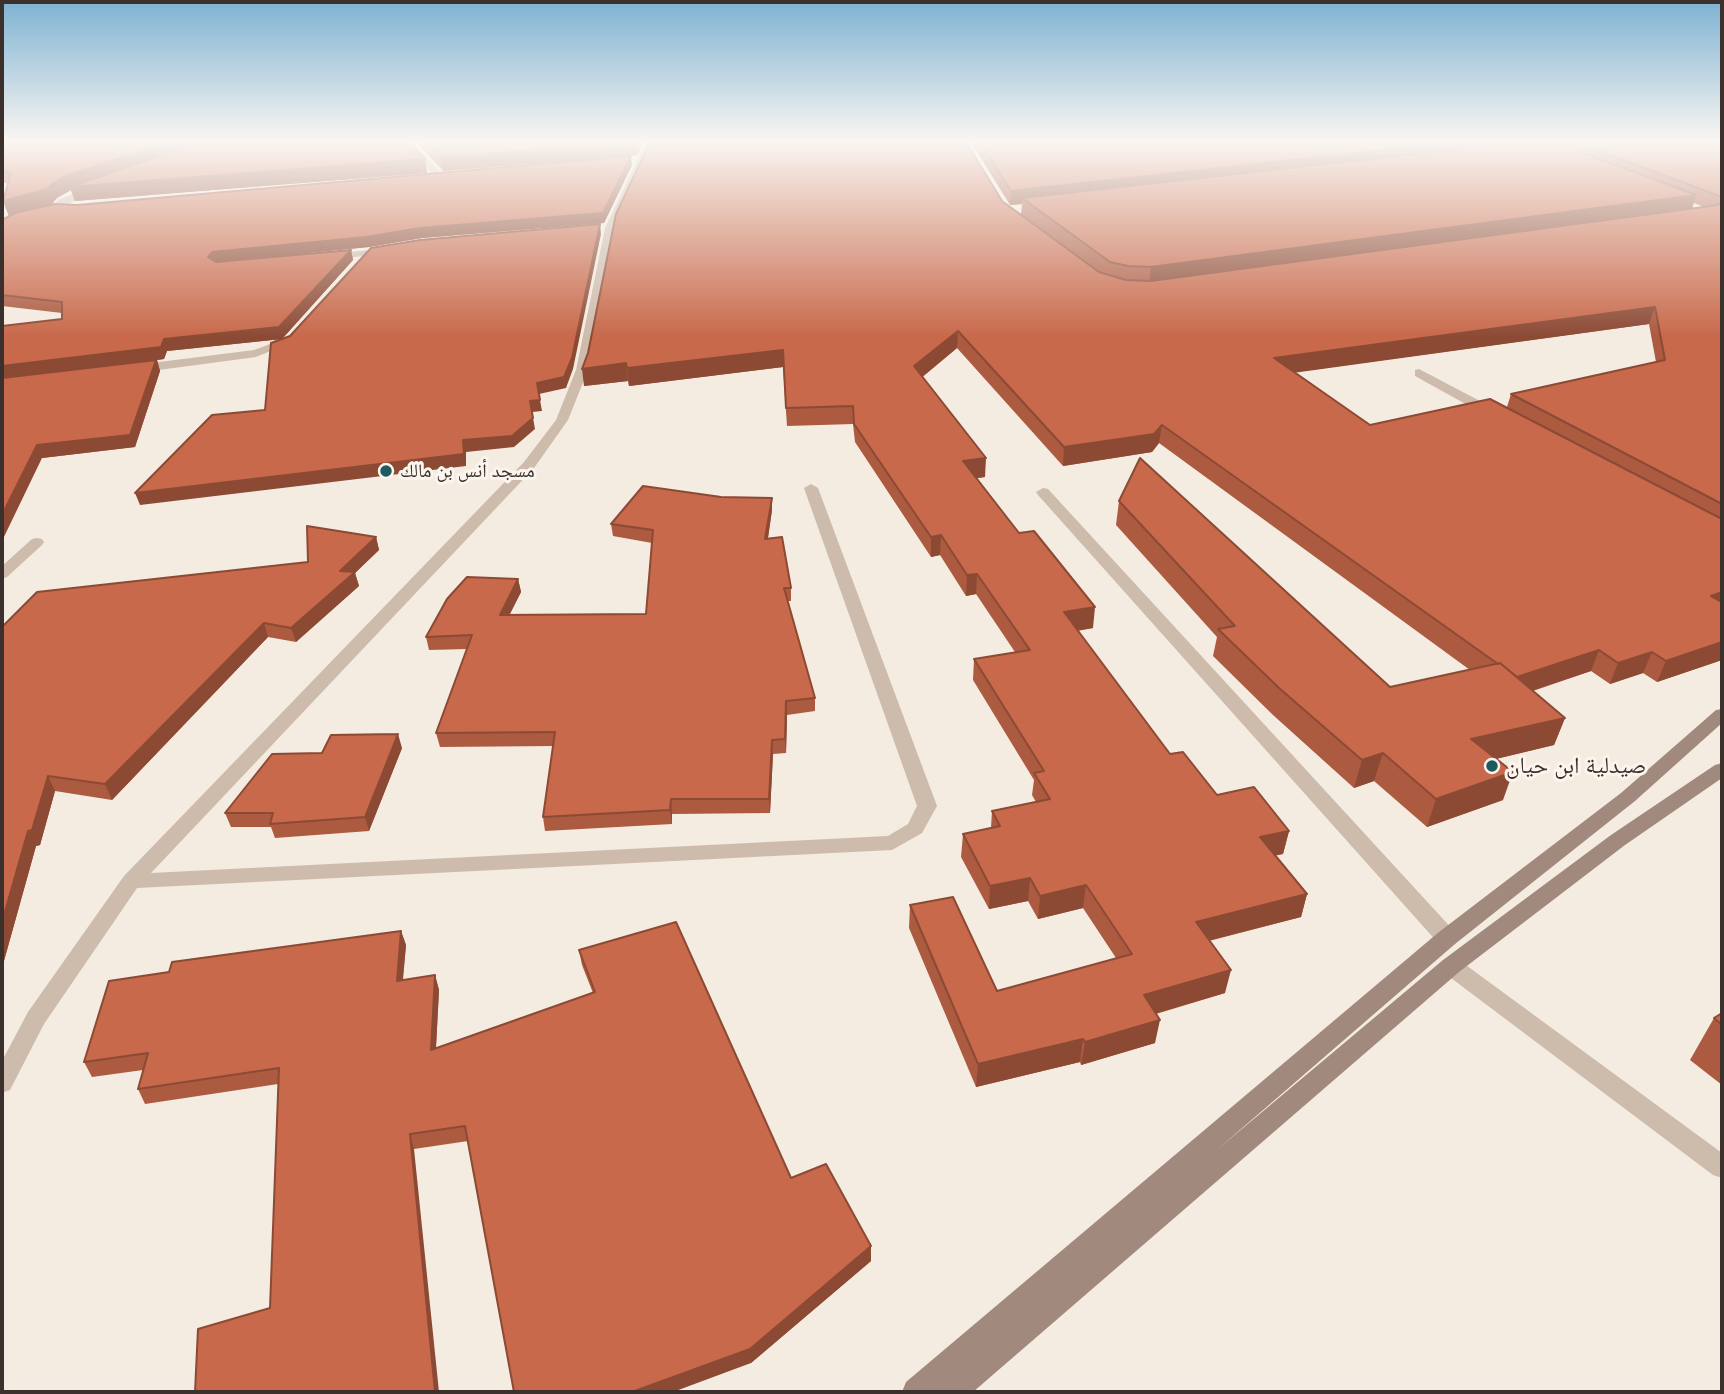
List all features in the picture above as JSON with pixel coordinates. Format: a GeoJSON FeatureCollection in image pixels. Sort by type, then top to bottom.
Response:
{"type":"FeatureCollection","features":[{"type":"Feature","properties":{"kind":"main road"},"geometry":{"type":"LineString","coordinates":[[916,1392],[1447,938],[1628,797],[1722,714]]}},
{"type":"Feature","properties":{"kind":"main road"},"geometry":{"type":"LineString","coordinates":[[951,1392],[1451,966],[1618,840],[1722,769]]}},
{"type":"Feature","properties":{"kind":"street"},"geometry":{"type":"LineString","coordinates":[[2,1083],[36,1018],[131,881],[529,465],[562,420],[582,370],[604,228],[614,207]]}},
{"type":"Feature","properties":{"kind":"street"},"geometry":{"type":"LineString","coordinates":[[47,211],[58,208],[93,208]]}},
{"type":"Feature","properties":{"kind":"street"},"geometry":{"type":"LineString","coordinates":[[314,258],[375,252],[360,263]]}},
{"type":"Feature","properties":{"kind":"street"},"geometry":{"type":"LineString","coordinates":[[120,371],[256,353],[287,343],[296,333]]}},
{"type":"Feature","properties":{"kind":"street"},"geometry":{"type":"LineString","coordinates":[[1419,373],[1504,419]]}},
{"type":"Feature","properties":{"kind":"street"},"geometry":{"type":"LineString","coordinates":[[131,881],[892,843],[915,828],[928,806],[811,488]]}},
{"type":"Feature","properties":{"kind":"street"},"geometry":{"type":"LineString","coordinates":[[1043,492],[1447,938]]}},
{"type":"Feature","properties":{"kind":"street"},"geometry":{"type":"LineString","coordinates":[[2,574],[37,542]]}},
{"type":"Feature","properties":{"kind":"street"},"geometry":{"type":"LineString","coordinates":[[1451,966],[1722,1167]]}},
{"type":"Feature","properties":{"kind":"building"},"geometry":{"type":"Polygon","coordinates":[[[41,207],[606,207],[603,213],[420,228],[366,237],[212,252],[208,257],[216,262],[351,250],[279,327],[164,339],[161,347],[2,366],[2,326],[62,319],[62,302],[2,295],[2,220],[15,213],[41,207]]]}},
{"type":"Feature","properties":{"kind":"building"},"geometry":{"type":"Polygon","coordinates":[[[619,207],[1010,207],[1099,272],[1126,280],[1151,281],[1703,207],[1722,207],[1722,504],[1511,394],[1665,360],[1655,307],[1274,358],[1370,425],[1490,399],[1722,519],[1722,592],[1711,596],[1722,602],[1722,642],[1666,661],[1652,652],[1618,663],[1599,650],[1517,677],[1162,425],[1154,434],[1064,447],[958,331],[914,366],[986,458],[963,461],[1019,533],[1034,531],[1095,607],[1064,612],[1170,754],[1183,752],[1217,795],[1254,787],[1289,831],[1260,837],[1307,894],[1196,922],[1231,970],[1144,995],[1160,1020],[1085,1042],[1083,1039],[978,1064],[910,905],[953,897],[997,991],[1132,954],[1086,885],[1040,896],[1030,878],[990,886],[963,834],[1000,826],[992,811],[1050,799],[1034,773],[1044,771],[974,659],[1030,650],[977,574],[967,575],[941,535],[931,537],[854,424],[853,406],[786,408],[783,350],[627,368],[626,363],[582,369],[588,353],[619,207]]]}},
{"type":"Feature","properties":{"kind":"building"},"geometry":{"type":"Polygon","coordinates":[[[1034,207],[1605,207],[1151,267],[1110,262],[1034,207]]]}},
{"type":"Feature","properties":{"kind":"building"},"geometry":{"type":"Polygon","coordinates":[[[600,224],[572,358],[564,377],[537,383],[540,400],[530,401],[533,418],[512,436],[463,440],[464,454],[135,493],[212,415],[265,410],[271,343],[290,336],[371,248],[420,240],[600,224]]]}},
{"type":"Feature","properties":{"kind":"building"},"geometry":{"type":"Polygon","coordinates":[[[156,360],[130,435],[37,445],[2,515],[2,378],[156,360]]]}},
{"type":"Feature","properties":{"kind":"building"},"geometry":{"type":"Polygon","coordinates":[[[1140,458],[1390,687],[1500,663],[1565,718],[1471,739],[1513,772],[1436,799],[1383,753],[1362,760],[1279,688],[1218,629],[1235,626],[1119,501],[1140,458]]]}},
{"type":"Feature","properties":{"kind":"building"},"geometry":{"type":"Polygon","coordinates":[[[643,486],[721,497],[772,498],[765,539],[782,537],[791,588],[784,588],[815,698],[786,701],[785,739],[772,740],[769,799],[671,799],[670,810],[543,817],[555,732],[436,733],[472,635],[426,637],[447,599],[467,577],[518,579],[500,615],[646,614],[653,530],[611,524],[643,486]]]}},
{"type":"Feature","properties":{"kind":"building"},"geometry":{"type":"Polygon","coordinates":[[[307,526],[376,537],[340,571],[355,572],[291,628],[264,623],[105,784],[48,776],[32,830],[28,831],[2,922],[2,627],[37,592],[308,562],[307,526]]]}},
{"type":"Feature","properties":{"kind":"building"},"geometry":{"type":"Polygon","coordinates":[[[398,734],[365,817],[270,824],[273,813],[225,813],[272,754],[322,753],[331,735],[398,734]]]}},
{"type":"Feature","properties":{"kind":"building"},"geometry":{"type":"Polygon","coordinates":[[[676,922],[791,1178],[826,1164],[871,1246],[750,1349],[632,1392],[514,1392],[465,1126],[410,1134],[435,1392],[195,1392],[198,1329],[270,1308],[279,1068],[138,1089],[148,1053],[84,1062],[109,981],[169,972],[172,962],[401,931],[397,981],[435,975],[431,1050],[595,992],[579,950],[676,922]]]}},
{"type":"Feature","properties":{"kind":"building"},"geometry":{"type":"Polygon","coordinates":[[[1722,1013],[1722,1025],[1714,1018],[1722,1013]]]}},
{"type":"Feature","properties":{"kind":"place","name":"مسجد أنس بن مالك"},"geometry":{"type":"Point","coordinates":[386,471]}},
{"type":"Feature","properties":{"kind":"place","name":"صيدلية ابن حيان"},"geometry":{"type":"Point","coordinates":[1492,766]}}]}
